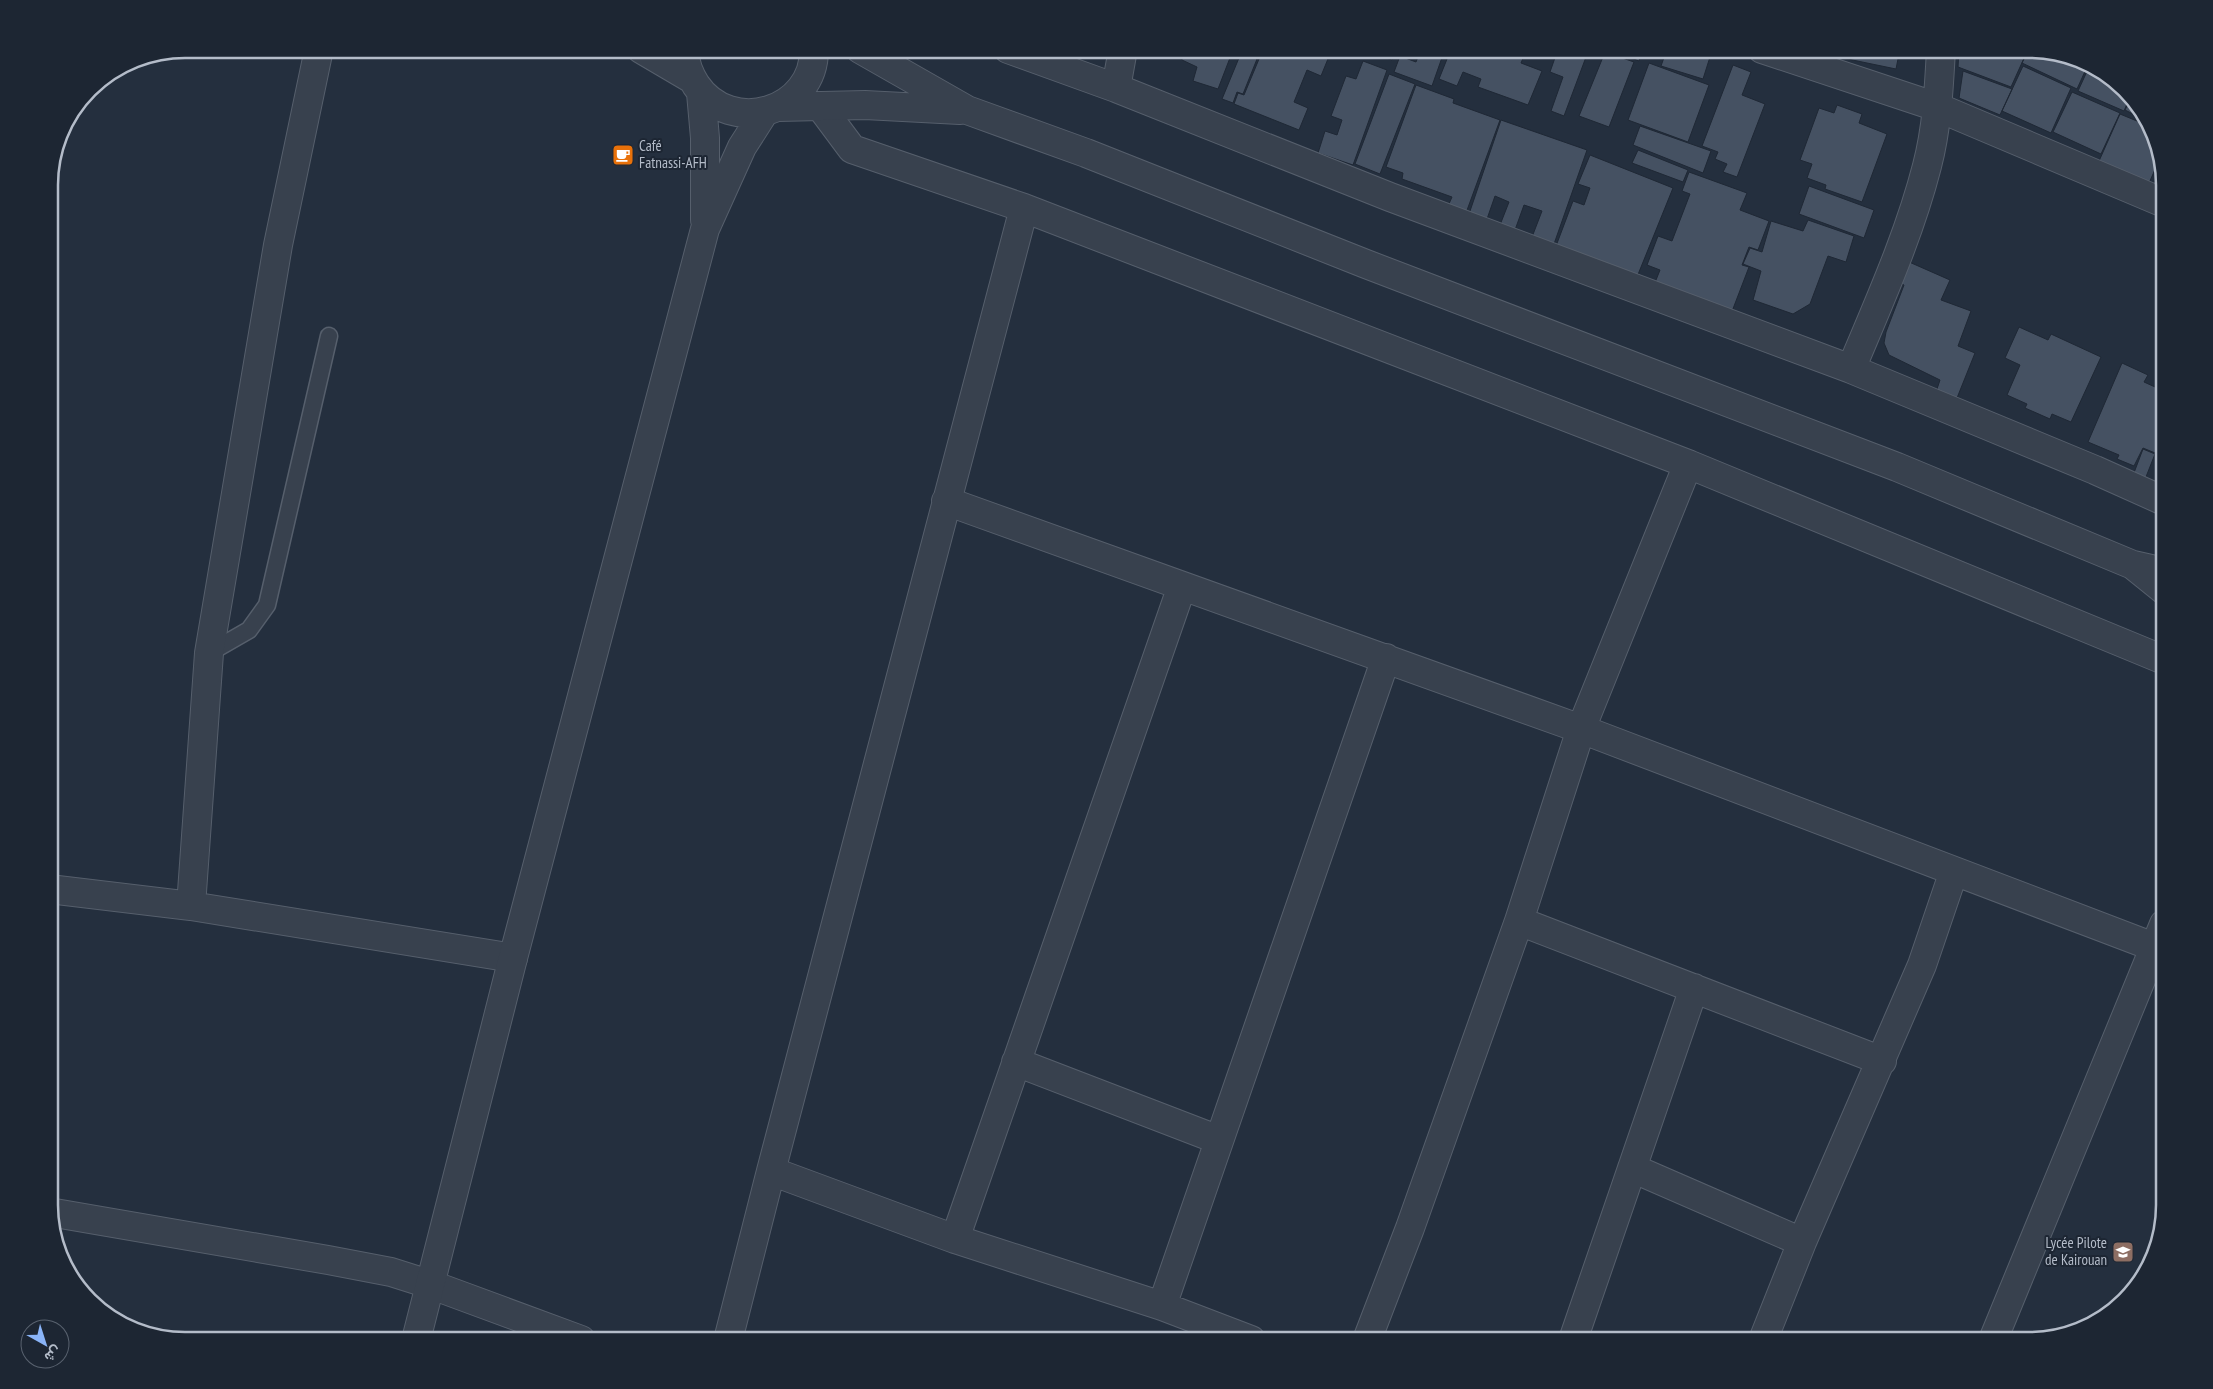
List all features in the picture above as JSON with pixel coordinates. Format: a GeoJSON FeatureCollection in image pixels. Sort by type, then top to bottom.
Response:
{"type":"FeatureCollection","features":[{"type":"Feature","properties":{"kind":"street"},"geometry":{"type":"LineString","coordinates":[[191,906],[209,653],[278,245],[317,58]]}},
{"type":"Feature","properties":{"kind":"street"},"geometry":{"type":"LineString","coordinates":[[655,58],[697,86],[717,105],[737,113],[758,113],[771,109],[795,95],[808,78],[814,58]]}},
{"type":"Feature","properties":{"kind":"street"},"geometry":{"type":"LineString","coordinates":[[685,58],[697,86],[705,138],[705,229]]}},
{"type":"Feature","properties":{"kind":"street"},"geometry":{"type":"LineString","coordinates":[[876,58],[966,110],[1086,153],[1366,264],[1897,467],[2133,565],[2156,570]]}},
{"type":"Feature","properties":{"kind":"street"},"geometry":{"type":"LineString","coordinates":[[1033,58],[1116,88],[1390,197],[1851,369],[2095,470],[2156,497]]}},
{"type":"Feature","properties":{"kind":"street"},"geometry":{"type":"LineString","coordinates":[[1116,88],[1121,58]]}},
{"type":"Feature","properties":{"kind":"street"},"geometry":{"type":"LineString","coordinates":[[1790,58],[1937,106],[2156,201]]}},
{"type":"Feature","properties":{"kind":"street"},"geometry":{"type":"LineString","coordinates":[[1851,369],[1899,254],[1928,165],[1937,106],[1940,58]]}},
{"type":"Feature","properties":{"kind":"street"},"geometry":{"type":"LineString","coordinates":[[418,1332],[432,1285],[513,958],[705,229],[742,147],[771,109],[865,105],[966,110]]}},
{"type":"Feature","properties":{"kind":"street"},"geometry":{"type":"LineString","coordinates":[[820,106],[852,149],[1024,208],[1688,464],[2156,657]]}},
{"type":"Feature","properties":{"kind":"street"},"geometry":{"type":"LineString","coordinates":[[730,1332],[770,1172],[1024,208]]}},
{"type":"Feature","properties":{"kind":"street"},"geometry":{"type":"LineString","coordinates":[[1370,1332],[1410,1228],[1519,921],[1581,729],[1688,464]]}},
{"type":"Feature","properties":{"kind":"street"},"geometry":{"type":"LineString","coordinates":[[946,501],[1581,729],[1954,871],[2156,935]]}},
{"type":"Feature","properties":{"kind":"street"},"geometry":{"type":"LineString","coordinates":[[2133,565],[2156,584]]}},
{"type":"Feature","properties":{"kind":"street"},"geometry":{"type":"LineString","coordinates":[[955,1239],[1182,586]]}},
{"type":"Feature","properties":{"kind":"street"},"geometry":{"type":"LineString","coordinates":[[1162,1306],[1386,658]]}},
{"type":"Feature","properties":{"kind":"street"},"geometry":{"type":"LineString","coordinates":[[1766,1332],[1802,1242],[1922,965],[1954,871]]}},
{"type":"Feature","properties":{"kind":"street"},"geometry":{"type":"LineString","coordinates":[[58,891],[191,906],[513,958]]}},
{"type":"Feature","properties":{"kind":"street"},"geometry":{"type":"LineString","coordinates":[[1519,921],[1882,1061]]}},
{"type":"Feature","properties":{"kind":"street"},"geometry":{"type":"LineString","coordinates":[[1996,1332],[2156,943]]}},
{"type":"Feature","properties":{"kind":"street"},"geometry":{"type":"LineString","coordinates":[[1576,1332],[1694,988]]}},
{"type":"Feature","properties":{"kind":"street"},"geometry":{"type":"LineString","coordinates":[[1016,1062],[1219,1140]]}},
{"type":"Feature","properties":{"kind":"street"},"geometry":{"type":"LineString","coordinates":[[1632,1168],[1802,1242]]}},
{"type":"Feature","properties":{"kind":"street"},"geometry":{"type":"LineString","coordinates":[[770,1172],[955,1239],[1162,1306],[1230,1332]]}},
{"type":"Feature","properties":{"kind":"street"},"geometry":{"type":"LineString","coordinates":[[58,1214],[390,1272],[432,1285],[559,1332]]}},
{"type":"Feature","properties":{"kind":"lane"},"geometry":{"type":"LineString","coordinates":[[209,653],[249,630],[267,605],[329,336]]}},
{"type":"Feature","properties":{"kind":"building"},"geometry":{"type":"Polygon","coordinates":[[[1182,58],[1230,58],[1218,89],[1193,81],[1197,67],[1182,60],[1182,58]]]}},
{"type":"Feature","properties":{"kind":"building"},"geometry":{"type":"Polygon","coordinates":[[[1239,58],[1257,59],[1243,94],[1237,92],[1233,103],[1222,99],[1239,58]]]}},
{"type":"Feature","properties":{"kind":"building"},"geometry":{"type":"Polygon","coordinates":[[[1256,58],[1328,58],[1321,76],[1307,70],[1294,102],[1308,108],[1299,130],[1234,104],[1238,93],[1244,95],[1259,59],[1256,58]]]}},
{"type":"Feature","properties":{"kind":"building"},"geometry":{"type":"Polygon","coordinates":[[[1399,58],[1416,62],[1418,58],[1442,58],[1432,86],[1394,72],[1399,58]]]}},
{"type":"Feature","properties":{"kind":"building"},"geometry":{"type":"Polygon","coordinates":[[[1447,58],[1523,58],[1521,63],[1542,71],[1528,105],[1478,87],[1481,79],[1463,72],[1457,86],[1439,79],[1447,58]]]}},
{"type":"Feature","properties":{"kind":"building"},"geometry":{"type":"Polygon","coordinates":[[[1555,58],[1586,58],[1564,116],[1551,111],[1563,77],[1550,72],[1555,58]]]}},
{"type":"Feature","properties":{"kind":"building"},"geometry":{"type":"Polygon","coordinates":[[[1603,58],[1622,58],[1634,62],[1609,127],[1579,116],[1603,58]]]}},
{"type":"Feature","properties":{"kind":"building"},"geometry":{"type":"Polygon","coordinates":[[[1664,58],[1710,58],[1703,79],[1661,66],[1664,58]]]}},
{"type":"Feature","properties":{"kind":"building"},"geometry":{"type":"Polygon","coordinates":[[[1843,58],[1898,58],[1896,69],[1843,58]]]}},
{"type":"Feature","properties":{"kind":"building"},"geometry":{"type":"Polygon","coordinates":[[[1958,58],[2024,58],[2011,87],[1958,67],[1958,58]]]}},
{"type":"Feature","properties":{"kind":"building"},"geometry":{"type":"Polygon","coordinates":[[[2024,58],[2045,59],[2077,67],[2085,72],[2077,89],[2022,63],[2024,58]]]}},
{"type":"Feature","properties":{"kind":"building"},"geometry":{"type":"Polygon","coordinates":[[[1363,61],[1387,70],[1353,165],[1318,153],[1325,131],[1337,135],[1342,120],[1331,116],[1346,76],[1356,79],[1363,61]]]}},
{"type":"Feature","properties":{"kind":"building"},"geometry":{"type":"Polygon","coordinates":[[[1649,63],[1709,85],[1688,142],[1628,120],[1649,63]]]}},
{"type":"Feature","properties":{"kind":"building"},"geometry":{"type":"Polygon","coordinates":[[[1733,65],[1751,72],[1742,95],[1765,104],[1737,177],[1723,172],[1727,164],[1715,159],[1718,152],[1702,146],[1733,65]]]}},
{"type":"Feature","properties":{"kind":"building"},"geometry":{"type":"Polygon","coordinates":[[[2023,66],[2071,88],[2051,133],[2002,111],[2023,66]]]}},
{"type":"Feature","properties":{"kind":"building"},"geometry":{"type":"Polygon","coordinates":[[[1963,71],[2012,89],[2000,115],[1959,98],[1963,71]]]}},
{"type":"Feature","properties":{"kind":"building"},"geometry":{"type":"Polygon","coordinates":[[[2087,72],[2112,89],[2127,105],[2124,111],[2078,91],[2087,72]]]}},
{"type":"Feature","properties":{"kind":"building"},"geometry":{"type":"Polygon","coordinates":[[[1389,74],[1415,84],[1380,174],[1355,164],[1389,74]]]}},
{"type":"Feature","properties":{"kind":"building"},"geometry":{"type":"Polygon","coordinates":[[[1416,85],[1454,99],[1453,103],[1500,120],[1466,213],[1448,206],[1452,197],[1402,179],[1403,173],[1386,167],[1416,85]]]}},
{"type":"Feature","properties":{"kind":"building"},"geometry":{"type":"Polygon","coordinates":[[[2072,92],[2120,113],[2101,154],[2053,132],[2072,92]]]}},
{"type":"Feature","properties":{"kind":"building"},"geometry":{"type":"Polygon","coordinates":[[[1837,105],[1862,114],[1859,123],[1887,134],[1862,202],[1825,189],[1826,185],[1807,178],[1812,164],[1800,160],[1819,108],[1834,113],[1837,105]]]}},
{"type":"Feature","properties":{"kind":"building"},"geometry":{"type":"Polygon","coordinates":[[[2127,105],[2134,115],[2125,110],[2127,105]]]}},
{"type":"Feature","properties":{"kind":"building"},"geometry":{"type":"Polygon","coordinates":[[[2120,114],[2138,121],[2146,136],[2154,171],[2149,183],[2099,161],[2120,114]]]}},
{"type":"Feature","properties":{"kind":"building"},"geometry":{"type":"Polygon","coordinates":[[[1501,120],[1587,150],[1554,244],[1532,237],[1542,211],[1524,205],[1515,230],[1500,225],[1509,202],[1495,196],[1487,219],[1469,214],[1501,120]]]}},
{"type":"Feature","properties":{"kind":"building"},"geometry":{"type":"Polygon","coordinates":[[[1640,126],[1711,151],[1703,173],[1633,145],[1640,126]]]}},
{"type":"Feature","properties":{"kind":"building"},"geometry":{"type":"Polygon","coordinates":[[[1638,150],[1688,170],[1683,182],[1632,163],[1638,150]]]}},
{"type":"Feature","properties":{"kind":"building"},"geometry":{"type":"Polygon","coordinates":[[[1590,155],[1673,188],[1637,277],[1556,246],[1573,201],[1584,205],[1590,188],[1578,184],[1590,155]]]}},
{"type":"Feature","properties":{"kind":"building"},"geometry":{"type":"Polygon","coordinates":[[[1689,172],[1747,193],[1740,210],[1769,221],[1758,250],[1749,247],[1742,265],[1749,267],[1731,314],[1654,285],[1660,270],[1647,265],[1658,236],[1672,241],[1690,194],[1682,191],[1689,172]]]}},
{"type":"Feature","properties":{"kind":"building"},"geometry":{"type":"Polygon","coordinates":[[[2155,179],[2156,189],[2152,187],[2155,179]]]}},
{"type":"Feature","properties":{"kind":"building"},"geometry":{"type":"Polygon","coordinates":[[[1809,186],[1874,210],[1864,238],[1799,214],[1809,186]]]}},
{"type":"Feature","properties":{"kind":"building"},"geometry":{"type":"Polygon","coordinates":[[[1808,220],[1854,236],[1846,262],[1828,256],[1810,304],[1793,314],[1753,300],[1761,271],[1743,264],[1750,248],[1762,252],[1771,221],[1803,231],[1808,220]]]}},
{"type":"Feature","properties":{"kind":"building"},"geometry":{"type":"Polygon","coordinates":[[[1891,254],[1950,280],[1941,300],[1971,311],[1958,346],[1975,353],[1955,403],[1935,395],[1940,380],[1889,355],[1884,343],[1886,332],[1904,285],[1883,275],[1891,254]]]}},
{"type":"Feature","properties":{"kind":"building"},"geometry":{"type":"Polygon","coordinates":[[[2019,327],[2048,340],[2051,334],[2101,357],[2071,422],[2052,414],[2050,419],[2025,408],[2027,404],[2007,395],[2020,365],[2005,358],[2019,327]]]}},
{"type":"Feature","properties":{"kind":"building"},"geometry":{"type":"Polygon","coordinates":[[[2122,363],[2148,375],[2144,382],[2156,387],[2156,453],[2143,448],[2134,466],[2117,459],[2119,455],[2088,442],[2122,363]]]}},
{"type":"Feature","properties":{"kind":"building"},"geometry":{"type":"Polygon","coordinates":[[[2143,449],[2155,454],[2144,482],[2132,478],[2143,449]]]}},
{"type":"Feature","properties":{"kind":"place","name":"Café Fatnassi-AFH"},"geometry":{"type":"Point","coordinates":[623,155]}},
{"type":"Feature","properties":{"kind":"place","name":"Lycée Pilote de Kairouan"},"geometry":{"type":"Point","coordinates":[2123,1252]}}]}
